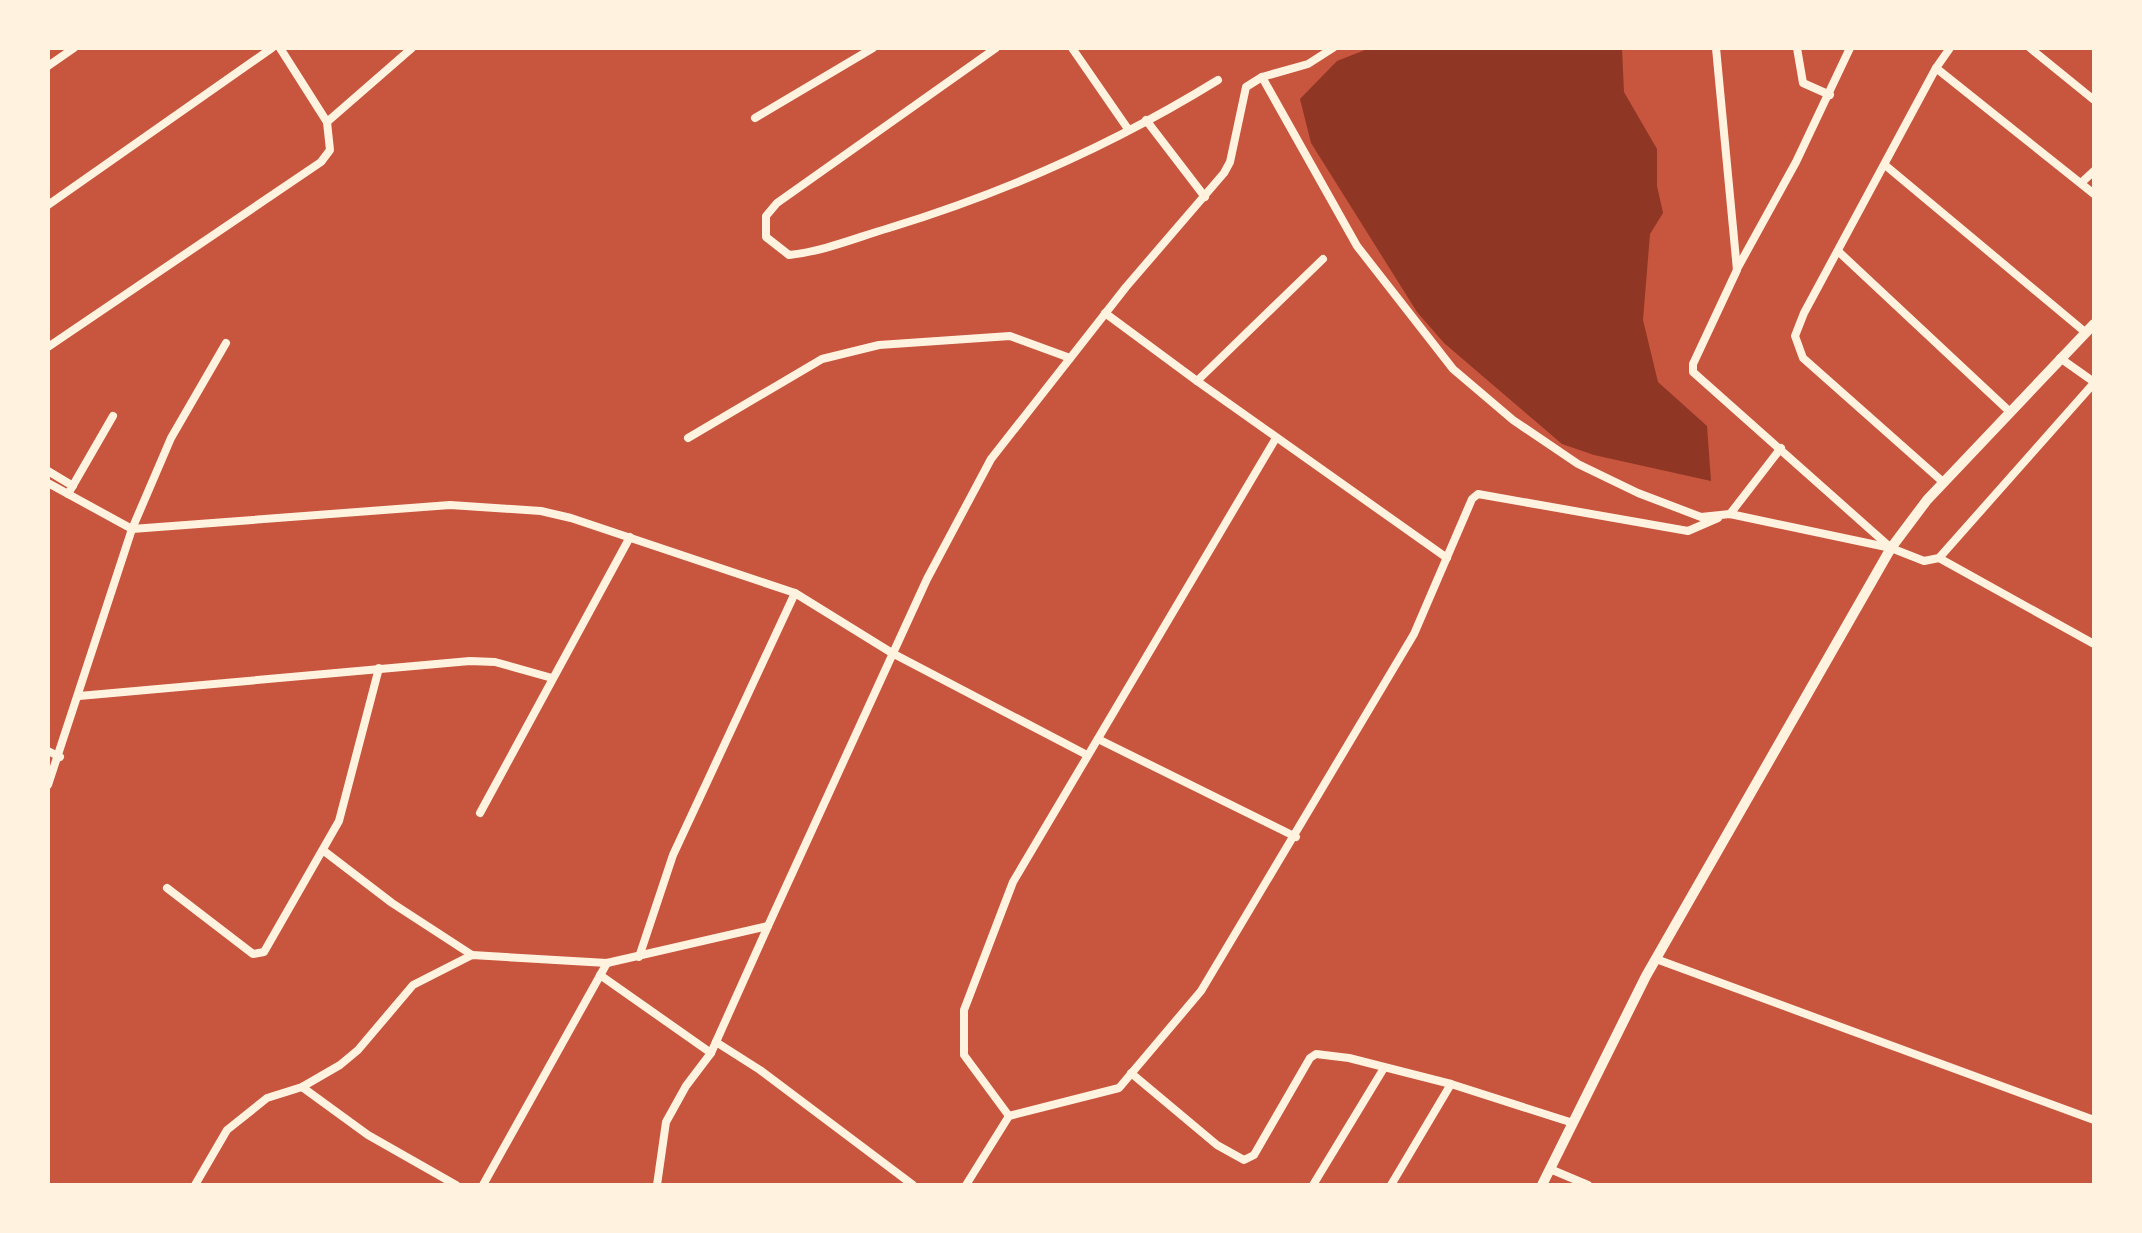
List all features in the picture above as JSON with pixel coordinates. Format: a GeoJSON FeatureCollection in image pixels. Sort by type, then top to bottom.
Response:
{"type":"FeatureCollection","features":[{"type":"Feature","properties":{"kind":"street"},"geometry":{"type":"LineString","coordinates":[[48,66],[74,48]]}},
{"type":"Feature","properties":{"kind":"street"},"geometry":{"type":"LineString","coordinates":[[48,205],[272,48]]}},
{"type":"Feature","properties":{"kind":"street"},"geometry":{"type":"LineString","coordinates":[[48,347],[321,162],[330,150],[327,122],[280,48]]}},
{"type":"Feature","properties":{"kind":"street"},"geometry":{"type":"LineString","coordinates":[[327,122],[412,48]]}},
{"type":"Feature","properties":{"kind":"street"},"geometry":{"type":"LineString","coordinates":[[755,118],[873,48]]}},
{"type":"Feature","properties":{"kind":"street"},"geometry":{"type":"LineString","coordinates":[[996,48],[777,203],[766,216],[766,237],[789,255],[823,251],[930,216],[1044,172],[1218,80]]}},
{"type":"Feature","properties":{"kind":"street"},"geometry":{"type":"LineString","coordinates":[[1072,48],[1128,129]]}},
{"type":"Feature","properties":{"kind":"street"},"geometry":{"type":"LineString","coordinates":[[657,1185],[666,1122],[686,1086],[711,1053],[892,653],[959,516],[991,459],[1105,313],[1205,197],[1230,162],[1246,87],[1262,77],[1308,64],[1333,48]]}},
{"type":"Feature","properties":{"kind":"street"},"geometry":{"type":"LineString","coordinates":[[1716,48],[1737,270]]}},
{"type":"Feature","properties":{"kind":"street"},"geometry":{"type":"LineString","coordinates":[[1797,48],[1803,83],[1830,95]]}},
{"type":"Feature","properties":{"kind":"street"},"geometry":{"type":"LineString","coordinates":[[1850,48],[1830,95],[1737,270],[1693,364],[1693,372],[1891,548]]}},
{"type":"Feature","properties":{"kind":"street"},"geometry":{"type":"LineString","coordinates":[[1943,482],[1803,358],[1795,336],[1804,313],[1936,68],[1950,48]]}},
{"type":"Feature","properties":{"kind":"street"},"geometry":{"type":"LineString","coordinates":[[2030,48],[2094,100]]}},
{"type":"Feature","properties":{"kind":"street"},"geometry":{"type":"LineString","coordinates":[[1936,68],[2094,194]]}},
{"type":"Feature","properties":{"kind":"street"},"geometry":{"type":"LineString","coordinates":[[1262,77],[1357,246],[1453,369],[1513,420],[1578,464],[1638,493],[1701,517],[1718,518]]}},
{"type":"Feature","properties":{"kind":"street"},"geometry":{"type":"LineString","coordinates":[[1146,120],[1205,197]]}},
{"type":"Feature","properties":{"kind":"street"},"geometry":{"type":"LineString","coordinates":[[1885,165],[2085,332]]}},
{"type":"Feature","properties":{"kind":"street"},"geometry":{"type":"LineString","coordinates":[[2081,183],[2094,171]]}},
{"type":"Feature","properties":{"kind":"street"},"geometry":{"type":"LineString","coordinates":[[1839,252],[2009,411]]}},
{"type":"Feature","properties":{"kind":"street"},"geometry":{"type":"LineString","coordinates":[[1197,381],[1323,259]]}},
{"type":"Feature","properties":{"kind":"street"},"geometry":{"type":"LineString","coordinates":[[1105,313],[1447,558]]}},
{"type":"Feature","properties":{"kind":"street"},"geometry":{"type":"LineString","coordinates":[[1542,1185],[1656,959],[1891,548],[1943,482],[2094,324]]}},
{"type":"Feature","properties":{"kind":"street"},"geometry":{"type":"LineString","coordinates":[[688,438],[822,359],[879,345],[1010,336],[1070,358]]}},
{"type":"Feature","properties":{"kind":"street"},"geometry":{"type":"LineString","coordinates":[[48,785],[60,757],[132,529],[171,438],[226,343]]}},
{"type":"Feature","properties":{"kind":"street"},"geometry":{"type":"LineString","coordinates":[[966,1185],[1009,1116],[1119,1088],[1201,991],[1296,837],[1414,634],[1478,494],[1688,531],[1730,514],[1891,548],[1924,561],[1939,558],[2094,382],[2060,358]]}},
{"type":"Feature","properties":{"kind":"street"},"geometry":{"type":"LineString","coordinates":[[71,490],[113,416]]}},
{"type":"Feature","properties":{"kind":"street"},"geometry":{"type":"LineString","coordinates":[[1009,1116],[964,1055],[964,1010],[1013,882],[1143,657],[1276,438]]}},
{"type":"Feature","properties":{"kind":"street"},"geometry":{"type":"LineString","coordinates":[[1730,514],[1781,448]]}},
{"type":"Feature","properties":{"kind":"street"},"geometry":{"type":"LineString","coordinates":[[48,471],[71,490],[132,529],[450,505],[541,511],[630,537],[795,593],[892,653],[1087,755]]}},
{"type":"Feature","properties":{"kind":"street"},"geometry":{"type":"LineString","coordinates":[[48,483],[71,490]]}},
{"type":"Feature","properties":{"kind":"street"},"geometry":{"type":"LineString","coordinates":[[480,813],[630,537]]}},
{"type":"Feature","properties":{"kind":"street"},"geometry":{"type":"LineString","coordinates":[[1939,558],[2094,644]]}},
{"type":"Feature","properties":{"kind":"street"},"geometry":{"type":"LineString","coordinates":[[639,957],[673,855],[795,593]]}},
{"type":"Feature","properties":{"kind":"street"},"geometry":{"type":"LineString","coordinates":[[79,696],[379,668],[495,662],[552,678]]}},
{"type":"Feature","properties":{"kind":"street"},"geometry":{"type":"LineString","coordinates":[[167,888],[259,955],[264,952],[339,821],[379,668]]}},
{"type":"Feature","properties":{"kind":"street"},"geometry":{"type":"LineString","coordinates":[[1098,739],[1296,837]]}},
{"type":"Feature","properties":{"kind":"street"},"geometry":{"type":"LineString","coordinates":[[48,751],[60,757]]}},
{"type":"Feature","properties":{"kind":"street"},"geometry":{"type":"LineString","coordinates":[[324,851],[392,903],[472,955],[607,963],[768,926]]}},
{"type":"Feature","properties":{"kind":"street"},"geometry":{"type":"LineString","coordinates":[[195,1185],[227,1130],[267,1098],[302,1087],[358,1050],[413,985],[472,955]]}},
{"type":"Feature","properties":{"kind":"street"},"geometry":{"type":"LineString","coordinates":[[1656,959],[2094,1120]]}},
{"type":"Feature","properties":{"kind":"street"},"geometry":{"type":"LineString","coordinates":[[483,1185],[607,963]]}},
{"type":"Feature","properties":{"kind":"street"},"geometry":{"type":"LineString","coordinates":[[600,975],[711,1053]]}},
{"type":"Feature","properties":{"kind":"street"},"geometry":{"type":"LineString","coordinates":[[716,1042],[760,1070],[913,1185]]}},
{"type":"Feature","properties":{"kind":"street"},"geometry":{"type":"LineString","coordinates":[[1131,1073],[1217,1145],[1248,1160],[1274,1123],[1313,1055],[1323,1054],[1451,1084],[1573,1123]]}},
{"type":"Feature","properties":{"kind":"street"},"geometry":{"type":"LineString","coordinates":[[1313,1185],[1384,1068]]}},
{"type":"Feature","properties":{"kind":"street"},"geometry":{"type":"LineString","coordinates":[[1391,1185],[1451,1084]]}},
{"type":"Feature","properties":{"kind":"street"},"geometry":{"type":"LineString","coordinates":[[302,1087],[368,1135],[456,1185]]}},
{"type":"Feature","properties":{"kind":"street"},"geometry":{"type":"LineString","coordinates":[[1550,1169],[1588,1185]]}},
{"type":"Feature","properties":{"kind":"shaded area"},"geometry":{"type":"Polygon","coordinates":[[[1370,48],[1622,48],[1624,92],[1657,149],[1657,186],[1663,213],[1650,234],[1643,320],[1658,382],[1707,426],[1711,481],[1594,455],[1562,444],[1444,343],[1417,312],[1311,143],[1300,99],[1337,61],[1370,48]]]}}]}
